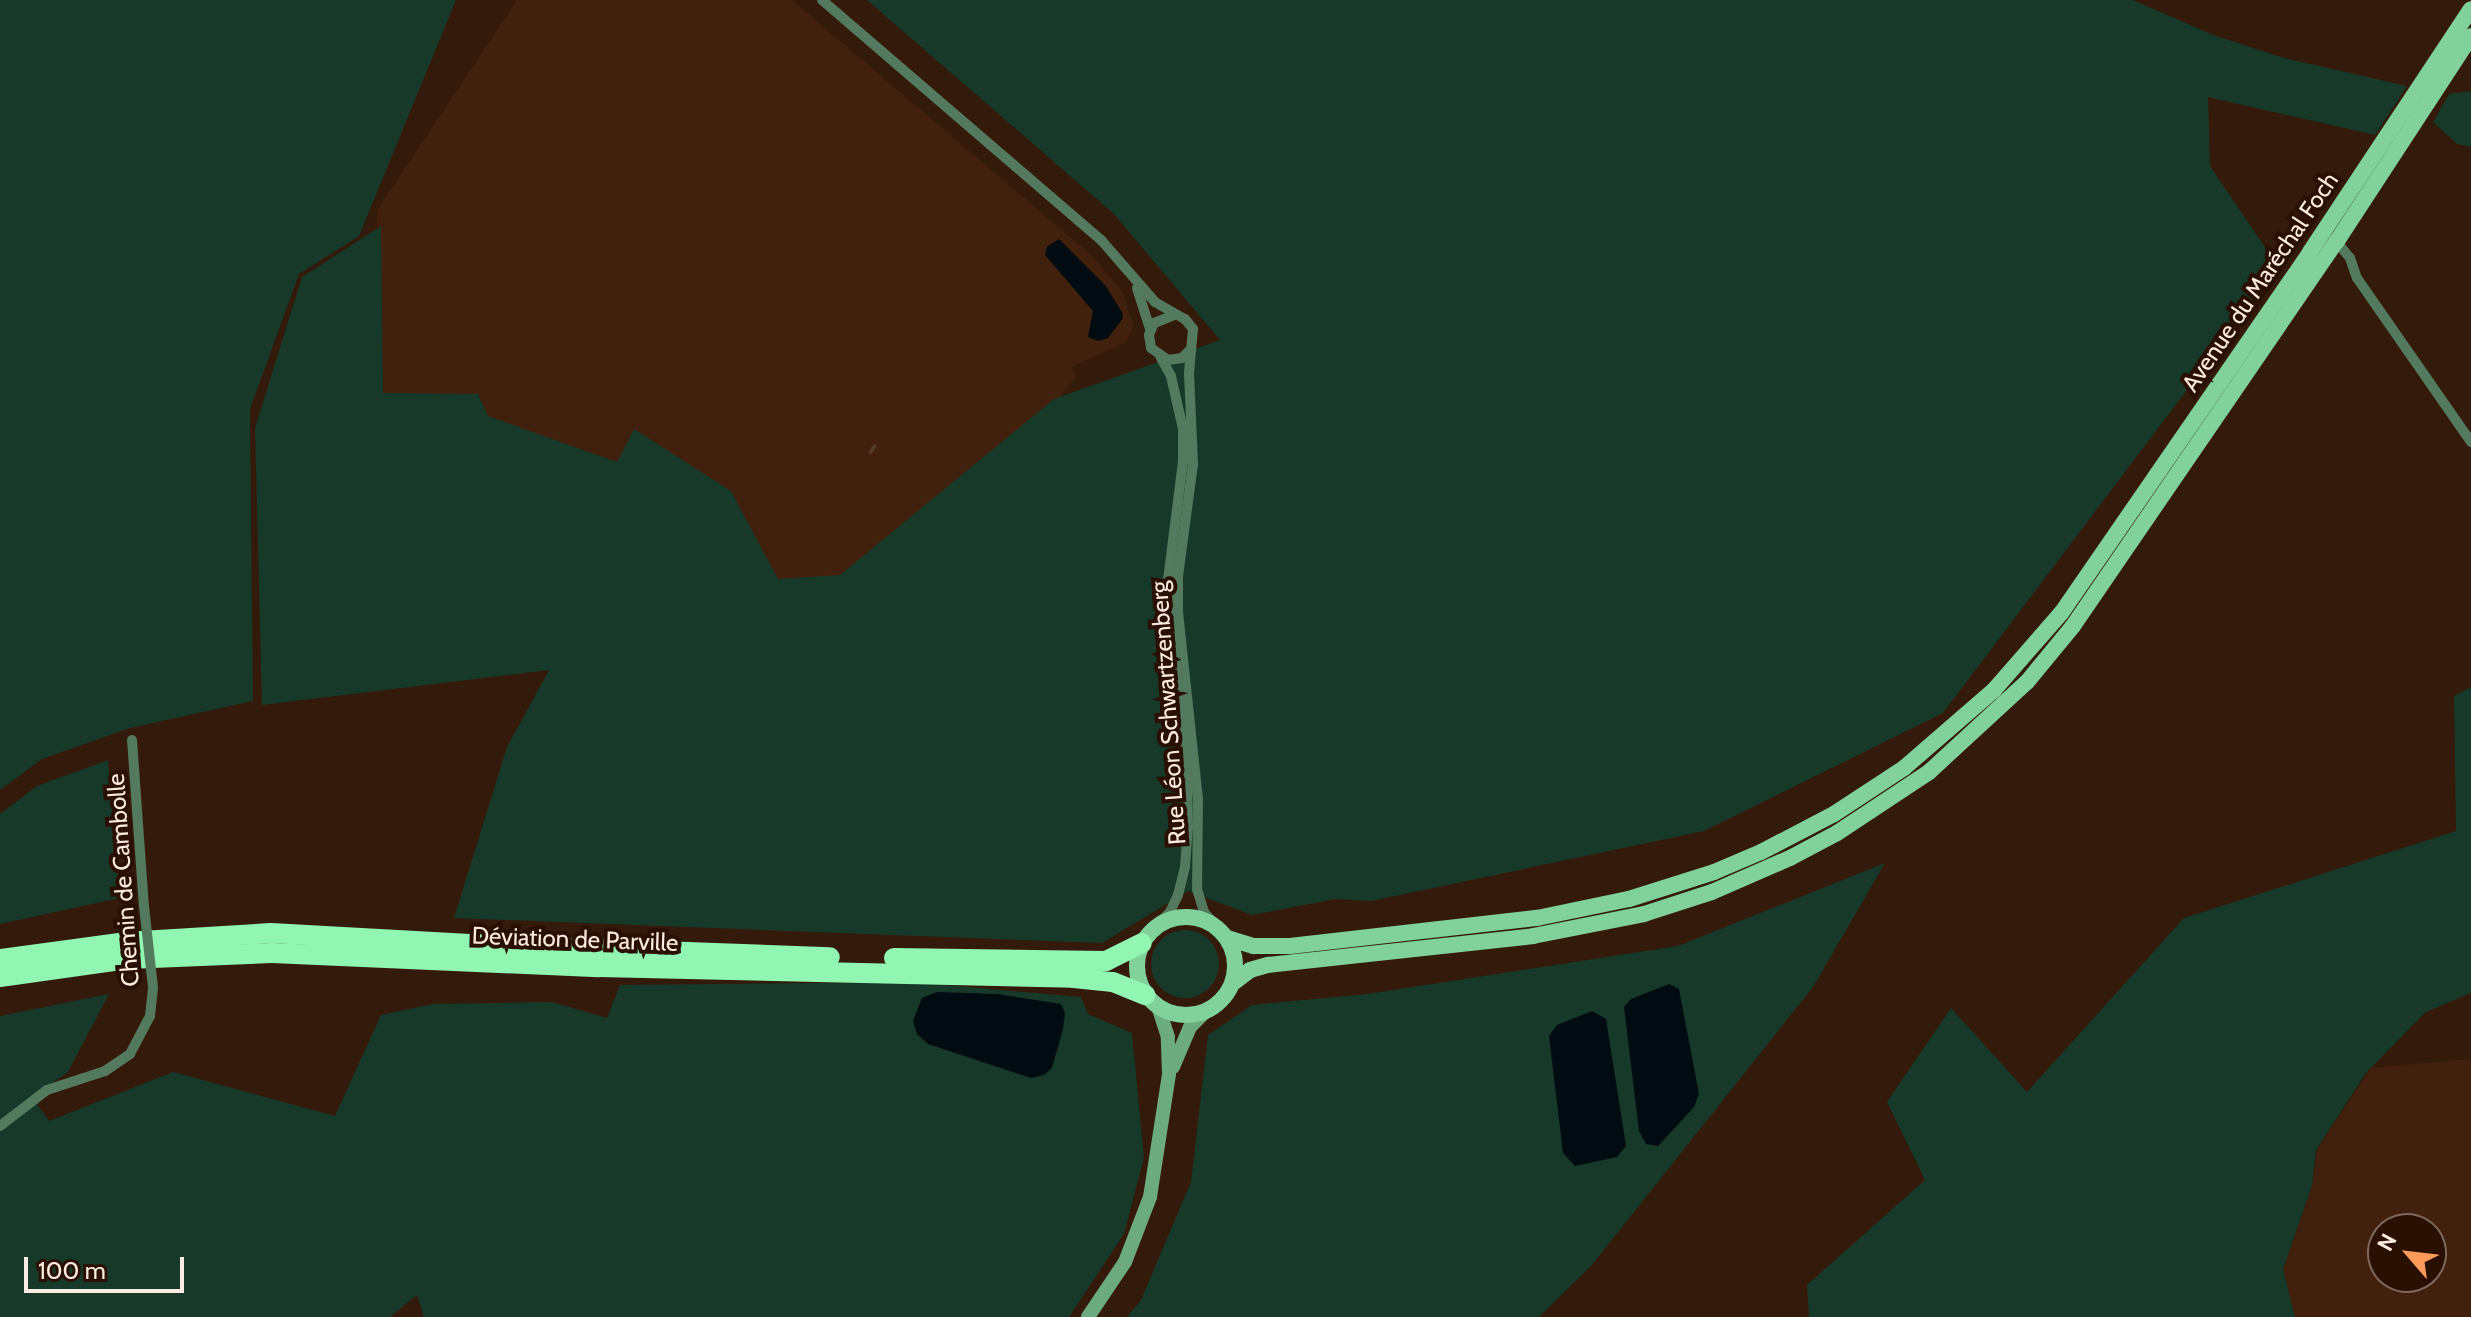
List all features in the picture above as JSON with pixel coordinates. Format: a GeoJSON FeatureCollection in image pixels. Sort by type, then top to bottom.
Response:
{"type":"FeatureCollection","features":[{"type":"Feature","properties":{"kind":"highway","name":"Déviation de Parville"},"geometry":{"type":"LineString","coordinates":[[0,959],[125,942],[271,933],[563,948],[1096,962],[1114,960],[1142,943]]}},
{"type":"Feature","properties":{"kind":"highway","name":"Déviation de Parville"},"geometry":{"type":"LineString","coordinates":[[0,977],[128,959],[272,953],[599,967],[1074,978],[1113,982],[1152,1001]]}},
{"type":"Feature","properties":{"kind":"main road","name":"Avenue du Maréchal Foch"},"geometry":{"type":"LineString","coordinates":[[1233,983],[1250,970],[1268,965],[1533,936],[1607,923],[1712,892],[1760,872],[1869,814],[1950,754],[2027,682],[2109,577],[2331,236],[2471,9]]}},
{"type":"Feature","properties":{"kind":"main road","name":"Avenue du Maréchal Foch"},"geometry":{"type":"LineString","coordinates":[[1222,932],[1254,946],[1290,946],[1537,918],[1629,899],[1737,863],[1834,814],[1928,750],[2013,670],[2086,579],[2471,36]]}},
{"type":"Feature","properties":{"kind":"main road"},"geometry":{"type":"LineString","coordinates":[[1088,1317],[1115,1281],[1144,1218],[1155,1172],[1169,1074],[1168,1037],[1137,970],[1142,943],[1158,924],[1181,916],[1195,917],[1222,932],[1235,959],[1233,983],[1218,1003],[1190,1027],[1169,1074]]}},
{"type":"Feature","properties":{"kind":"main road"},"geometry":{"type":"LineString","coordinates":[[1152,1001],[1180,1015],[1206,1011]]}},
{"type":"Feature","properties":{"kind":"street"},"geometry":{"type":"LineString","coordinates":[[822,0],[1090,231],[1134,278],[1155,302],[1193,329],[1191,349],[1175,360],[1161,358],[1151,348],[1150,329],[1134,278]]}},
{"type":"Feature","properties":{"kind":"street"},"geometry":{"type":"LineString","coordinates":[[2331,236],[2350,258],[2357,278],[2471,442]]}},
{"type":"Feature","properties":{"kind":"street"},"geometry":{"type":"LineString","coordinates":[[1150,329],[1159,318],[1178,316]]}},
{"type":"Feature","properties":{"kind":"street","name":"Rue Léon Schwartzenberg"},"geometry":{"type":"LineString","coordinates":[[1191,349],[1189,393],[1194,445],[1178,577],[1178,612],[1198,799],[1197,889],[1204,912],[1222,932]]}},
{"type":"Feature","properties":{"kind":"street","name":"Rue Léon Schwartzenberg"},"geometry":{"type":"LineString","coordinates":[[1158,924],[1170,912],[1178,895],[1185,867],[1188,828],[1187,777],[1167,588],[1183,462],[1183,429],[1171,376],[1161,358]]}},
{"type":"Feature","properties":{"kind":"street","name":"Chemin de Cambolle"},"geometry":{"type":"LineString","coordinates":[[0,1126],[47,1090],[105,1071],[130,1054],[150,1016],[153,988],[132,740]]}},
{"type":"Feature","properties":{"kind":"shaded area"},"geometry":{"type":"Polygon","coordinates":[[[517,0],[792,0],[1091,255],[1122,291],[1133,325],[1131,333],[1125,343],[1071,367],[1076,377],[1044,417],[840,575],[388,655],[377,210],[517,0]]]}},
{"type":"Feature","properties":{"kind":"shaded area"},"geometry":{"type":"Polygon","coordinates":[[[1059,239],[1105,285],[1122,312],[1123,318],[1108,338],[1098,341],[1088,337],[1093,311],[1045,255],[1047,247],[1059,239]]]}},
{"type":"Feature","properties":{"kind":"shaded area"},"geometry":{"type":"Polygon","coordinates":[[[1669,984],[1679,989],[1699,1094],[1694,1107],[1658,1146],[1646,1144],[1639,1131],[1624,1007],[1631,999],[1669,984]]]}},
{"type":"Feature","properties":{"kind":"shaded area"},"geometry":{"type":"Polygon","coordinates":[[[937,992],[997,994],[1061,1004],[1065,1013],[1063,1029],[1052,1068],[1044,1075],[1031,1078],[928,1044],[917,1034],[913,1021],[922,998],[937,992]]]}},
{"type":"Feature","properties":{"kind":"shaded area"},"geometry":{"type":"Polygon","coordinates":[[[1592,1011],[1606,1019],[1626,1146],[1617,1157],[1575,1166],[1563,1153],[1549,1036],[1557,1025],[1592,1011]]]}},
{"type":"Feature","properties":{"kind":"shaded area"},"geometry":{"type":"Polygon","coordinates":[[[2471,1059],[2471,1317],[2295,1317],[2283,1269],[2312,1187],[2317,1149],[2371,1068],[2471,1059]]]}},
{"type":"Feature","properties":{"kind":"green space"},"geometry":{"type":"Polygon","coordinates":[[[0,0],[456,0],[359,236],[299,274],[250,409],[253,701],[130,728],[42,759],[0,790],[0,0]]]}},
{"type":"Feature","properties":{"kind":"green space"},"geometry":{"type":"Polygon","coordinates":[[[867,0],[2133,0],[2213,35],[2284,58],[2407,86],[2375,135],[2208,97],[2210,166],[2279,268],[1943,713],[1704,831],[1371,901],[1335,899],[1252,915],[1188,891],[1102,943],[454,918],[507,747],[549,670],[262,705],[255,428],[302,277],[381,226],[383,393],[478,394],[488,416],[617,462],[634,429],[731,491],[778,579],[840,575],[1054,399],[1220,340],[1114,214],[867,0]]]}},
{"type":"Feature","properties":{"kind":"green space"},"geometry":{"type":"Polygon","coordinates":[[[2471,91],[2471,147],[2457,144],[2433,122],[2449,94],[2471,91]]]}},
{"type":"Feature","properties":{"kind":"green space"},"geometry":{"type":"Polygon","coordinates":[[[2471,687],[2471,993],[2426,1012],[2366,1073],[2316,1150],[2312,1186],[2283,1269],[2295,1317],[1809,1317],[1807,1285],[1925,1180],[1887,1102],[1951,1008],[2027,1092],[2184,918],[2456,831],[2454,696],[2471,687]]]}},
{"type":"Feature","properties":{"kind":"green space"},"geometry":{"type":"Polygon","coordinates":[[[108,760],[120,898],[0,924],[0,814],[37,786],[108,760]]]}},
{"type":"Feature","properties":{"kind":"green space"},"geometry":{"type":"Polygon","coordinates":[[[1885,863],[1813,987],[1591,1266],[1539,1317],[1127,1317],[1141,1300],[1191,1182],[1208,1035],[1252,1005],[1367,994],[1678,946],[1885,863]]]}},
{"type":"Feature","properties":{"kind":"green space"},"geometry":{"type":"Polygon","coordinates":[[[1185,930],[1209,940],[1219,964],[1209,988],[1185,998],[1161,988],[1151,964],[1161,940],[1185,930]]]}},
{"type":"Feature","properties":{"kind":"green space"},"geometry":{"type":"Polygon","coordinates":[[[912,982],[1081,997],[1088,1014],[1132,1033],[1144,1158],[1124,1234],[1069,1317],[424,1317],[417,1295],[390,1317],[0,1317],[0,1016],[109,994],[68,1072],[32,1097],[49,1121],[173,1072],[335,1116],[381,1015],[433,1004],[552,1002],[607,1018],[620,985],[912,982]]]}}]}
